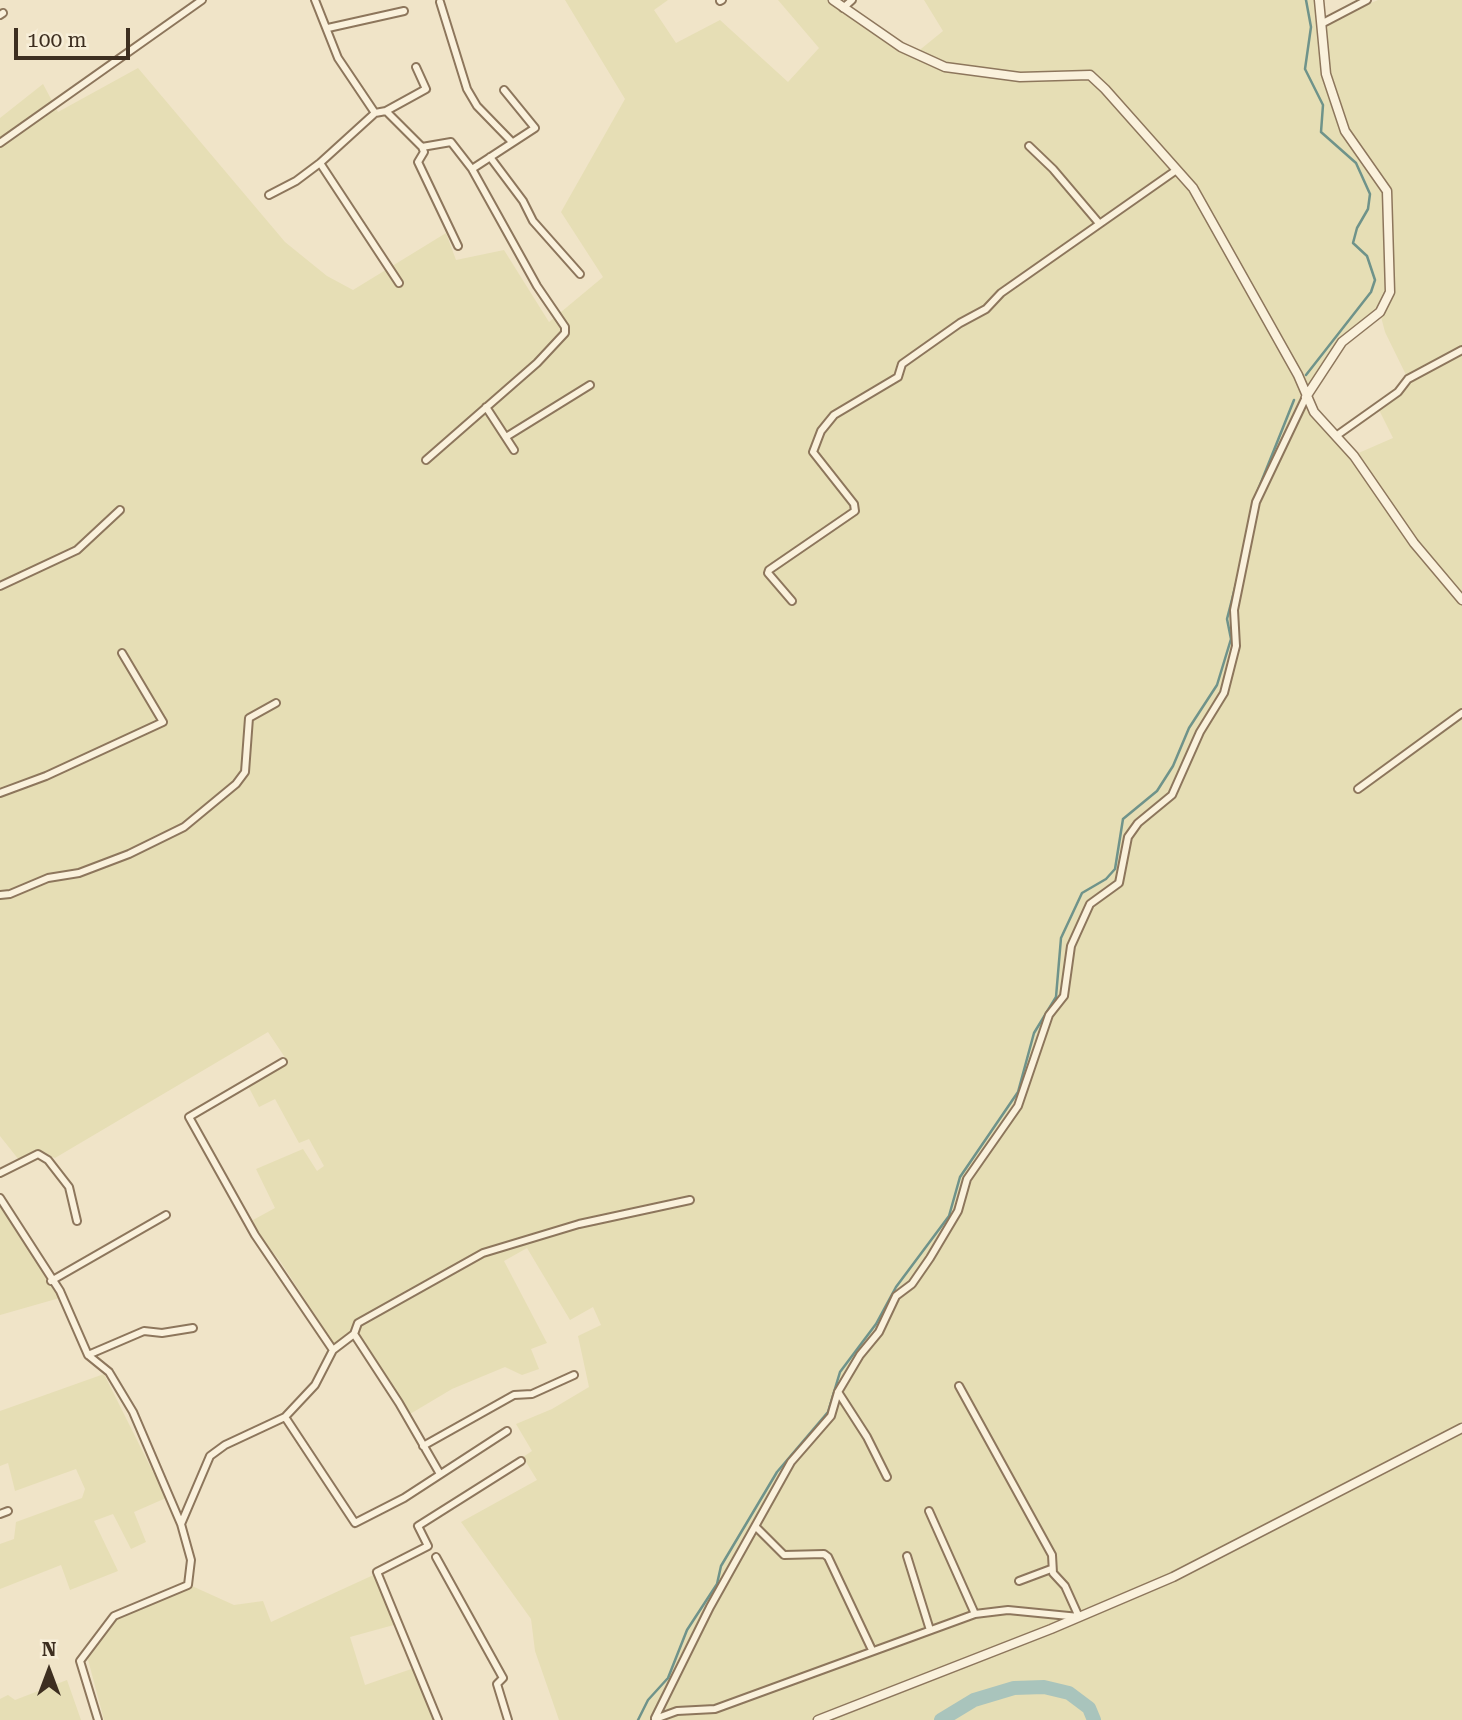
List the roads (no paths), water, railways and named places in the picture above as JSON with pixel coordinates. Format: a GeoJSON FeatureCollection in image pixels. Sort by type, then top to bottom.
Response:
{"type":"FeatureCollection","features":[{"type":"Feature","properties":{"kind":"street"},"geometry":{"type":"LineString","coordinates":[[0,143],[202,0]]}},
{"type":"Feature","properties":{"kind":"street"},"geometry":{"type":"LineString","coordinates":[[315,0],[338,58],[375,113]]}},
{"type":"Feature","properties":{"kind":"street"},"geometry":{"type":"LineString","coordinates":[[832,0],[901,47],[945,67],[1020,78],[1090,75],[1140,124],[1175,170],[1193,188],[1298,375],[1314,412],[1353,456],[1414,543],[1462,600]]}},
{"type":"Feature","properties":{"kind":"street"},"geometry":{"type":"LineString","coordinates":[[843,8],[852,0]]}},
{"type":"Feature","properties":{"kind":"street"},"geometry":{"type":"LineString","coordinates":[[654,1719],[710,1607],[791,1462],[831,1416],[838,1392],[860,1355],[879,1332],[896,1296],[912,1284],[930,1258],[958,1211],[967,1179],[1018,1106],[1049,1015],[1064,996],[1070,946],[1090,904],[1119,883],[1128,837],[1138,823],[1172,795],[1200,732],[1224,693],[1233,668],[1236,646],[1234,610],[1256,502],[1306,397],[1342,342],[1381,313],[1390,292],[1387,191],[1345,131],[1326,74],[1324,23],[1320,0]]}},
{"type":"Feature","properties":{"kind":"street"},"geometry":{"type":"LineString","coordinates":[[1324,23],[1367,0]]}},
{"type":"Feature","properties":{"kind":"street"},"geometry":{"type":"LineString","coordinates":[[440,2],[467,89],[477,106],[512,142]]}},
{"type":"Feature","properties":{"kind":"street"},"geometry":{"type":"LineString","coordinates":[[328,29],[404,10]]}},
{"type":"Feature","properties":{"kind":"street"},"geometry":{"type":"LineString","coordinates":[[269,195],[296,181],[320,163],[375,113],[386,111],[426,89],[416,67]]}},
{"type":"Feature","properties":{"kind":"street"},"geometry":{"type":"LineString","coordinates":[[472,169],[536,126],[504,90]]}},
{"type":"Feature","properties":{"kind":"street"},"geometry":{"type":"LineString","coordinates":[[386,111],[422,147],[424,152],[418,162],[458,246]]}},
{"type":"Feature","properties":{"kind":"street"},"geometry":{"type":"LineString","coordinates":[[422,147],[451,142],[472,169],[565,330],[537,363],[426,460]]}},
{"type":"Feature","properties":{"kind":"street"},"geometry":{"type":"LineString","coordinates":[[1028,146],[1053,169],[1097,222]]}},
{"type":"Feature","properties":{"kind":"street"},"geometry":{"type":"LineString","coordinates":[[491,157],[523,201],[533,221],[580,274]]}},
{"type":"Feature","properties":{"kind":"street"},"geometry":{"type":"LineString","coordinates":[[320,163],[399,283]]}},
{"type":"Feature","properties":{"kind":"street"},"geometry":{"type":"LineString","coordinates":[[792,601],[768,573],[769,570],[855,511],[854,505],[813,452],[827,423],[834,415],[898,377],[902,364],[960,323],[986,309],[1001,293],[1097,222],[1175,170]]}},
{"type":"Feature","properties":{"kind":"street"},"geometry":{"type":"LineString","coordinates":[[1336,436],[1398,392],[1408,379],[1462,350]]}},
{"type":"Feature","properties":{"kind":"street"},"geometry":{"type":"LineString","coordinates":[[506,437],[590,386]]}},
{"type":"Feature","properties":{"kind":"street"},"geometry":{"type":"LineString","coordinates":[[486,407],[514,450]]}},
{"type":"Feature","properties":{"kind":"street"},"geometry":{"type":"LineString","coordinates":[[0,586],[77,550],[120,510]]}},
{"type":"Feature","properties":{"kind":"street"},"geometry":{"type":"LineString","coordinates":[[0,793],[46,776],[163,722],[122,653]]}},
{"type":"Feature","properties":{"kind":"street"},"geometry":{"type":"LineString","coordinates":[[0,895],[10,894],[48,878],[79,873],[129,854],[184,827],[236,784],[245,772],[249,718],[276,703]]}},
{"type":"Feature","properties":{"kind":"street"},"geometry":{"type":"LineString","coordinates":[[1358,789],[1462,713]]}},
{"type":"Feature","properties":{"kind":"street"},"geometry":{"type":"LineString","coordinates":[[284,1062],[189,1117],[255,1236],[333,1350]]}},
{"type":"Feature","properties":{"kind":"street"},"geometry":{"type":"LineString","coordinates":[[0,1174],[38,1154],[48,1160],[68,1187],[77,1221]]}},
{"type":"Feature","properties":{"kind":"street"},"geometry":{"type":"LineString","coordinates":[[0,1198],[60,1291],[88,1354],[109,1372],[133,1412],[181,1524],[191,1560],[188,1585],[114,1616],[80,1661],[98,1720]]}},
{"type":"Feature","properties":{"kind":"street"},"geometry":{"type":"LineString","coordinates":[[181,1524],[210,1457],[225,1445],[285,1418],[314,1385],[333,1350],[354,1334],[358,1323],[372,1313],[483,1253],[579,1223],[690,1200]]}},
{"type":"Feature","properties":{"kind":"street"},"geometry":{"type":"LineString","coordinates":[[51,1280],[166,1215]]}},
{"type":"Feature","properties":{"kind":"street"},"geometry":{"type":"LineString","coordinates":[[88,1354],[144,1331],[162,1333],[193,1328]]}},
{"type":"Feature","properties":{"kind":"street"},"geometry":{"type":"LineString","coordinates":[[354,1334],[440,1474]]}},
{"type":"Feature","properties":{"kind":"street"},"geometry":{"type":"LineString","coordinates":[[423,1446],[514,1395],[532,1394],[574,1375]]}},
{"type":"Feature","properties":{"kind":"street"},"geometry":{"type":"LineString","coordinates":[[959,1386],[1052,1555],[1051,1569],[1065,1586],[1079,1617]]}},
{"type":"Feature","properties":{"kind":"street"},"geometry":{"type":"LineString","coordinates":[[838,1392],[867,1437],[887,1477]]}},
{"type":"Feature","properties":{"kind":"street"},"geometry":{"type":"LineString","coordinates":[[285,1418],[355,1524],[385,1509],[507,1431]]}},
{"type":"Feature","properties":{"kind":"street"},"geometry":{"type":"LineString","coordinates":[[818,1720],[1079,1617],[1172,1577],[1462,1428]]}},
{"type":"Feature","properties":{"kind":"street"},"geometry":{"type":"LineString","coordinates":[[438,1720],[377,1572],[428,1546],[418,1526],[521,1461]]}},
{"type":"Feature","properties":{"kind":"street"},"geometry":{"type":"LineString","coordinates":[[0,1514],[8,1511]]}},
{"type":"Feature","properties":{"kind":"street"},"geometry":{"type":"LineString","coordinates":[[929,1511],[975,1614]]}},
{"type":"Feature","properties":{"kind":"street"},"geometry":{"type":"LineString","coordinates":[[756,1527],[785,1555],[828,1557],[872,1650]]}},
{"type":"Feature","properties":{"kind":"street"},"geometry":{"type":"LineString","coordinates":[[907,1556],[930,1630]]}},
{"type":"Feature","properties":{"kind":"street"},"geometry":{"type":"LineString","coordinates":[[436,1557],[503,1678],[497,1684],[509,1720]]}},
{"type":"Feature","properties":{"kind":"street"},"geometry":{"type":"LineString","coordinates":[[1019,1581],[1051,1569]]}},
{"type":"Feature","properties":{"kind":"street"},"geometry":{"type":"LineString","coordinates":[[654,1719],[677,1711],[716,1709],[975,1614],[1008,1610],[1079,1617]]}},
{"type":"Feature","properties":{"kind":"waterway"},"geometry":{"type":"LineString","coordinates":[[1306,0],[1311,27],[1305,69],[1323,105],[1321,132],[1356,163],[1370,194],[1368,209],[1357,228],[1353,243],[1367,256],[1375,280],[1371,292],[1306,375]]}},
{"type":"Feature","properties":{"kind":"waterway"},"geometry":{"type":"LineString","coordinates":[[1254,500],[1294,400]]}},
{"type":"Feature","properties":{"kind":"waterway"},"geometry":{"type":"LineString","coordinates":[[638,1720],[648,1700],[668,1678],[687,1630],[717,1584],[721,1566],[777,1472],[828,1412],[840,1372],[876,1324],[896,1287],[949,1216],[960,1177],[1018,1092],[1034,1033],[1056,997],[1061,938],[1082,893],[1106,879],[1115,869],[1123,819],[1157,791],[1173,766],[1189,728],[1217,685],[1231,639],[1227,619],[1239,572]]}},
{"type":"Feature","properties":{"kind":"waterway"},"geometry":{"type":"LineString","coordinates":[[941,1720],[974,1700],[1014,1688],[1044,1687],[1069,1693],[1089,1708],[1094,1720]]}}]}
